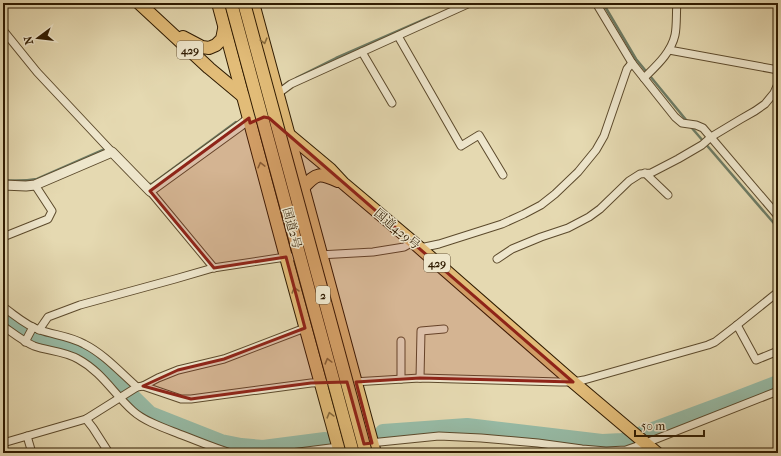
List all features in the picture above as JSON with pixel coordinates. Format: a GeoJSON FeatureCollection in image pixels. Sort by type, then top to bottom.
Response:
{"type":"FeatureCollection","features":[{"type":"Feature","properties":{"kind":"highway","name":"国道429号"},"geometry":{"type":"LineString","coordinates":[[139,3],[209,68],[330,169],[343,183],[657,453]]}},
{"type":"Feature","properties":{"kind":"highway"},"geometry":{"type":"LineString","coordinates":[[218,3],[224,29],[246,99],[249,118],[305,328],[340,450]]}},
{"type":"Feature","properties":{"kind":"highway","name":"国道2号"},"geometry":{"type":"LineString","coordinates":[[231,3],[353,453]]}},
{"type":"Feature","properties":{"kind":"highway","name":"国道2号"},"geometry":{"type":"LineString","coordinates":[[244,3],[371,450]]}},
{"type":"Feature","properties":{"kind":"highway"},"geometry":{"type":"LineString","coordinates":[[254,3],[356,381],[371,450]]}},
{"type":"Feature","properties":{"kind":"highway"},"geometry":{"type":"LineString","coordinates":[[173,34],[183,37],[202,47],[209,48],[216,45],[222,39],[224,29]]}},
{"type":"Feature","properties":{"kind":"highway"},"geometry":{"type":"LineString","coordinates":[[246,99],[256,102],[265,98],[270,92],[273,83],[272,71]]}},
{"type":"Feature","properties":{"kind":"highway"},"geometry":{"type":"LineString","coordinates":[[253,133],[254,125],[257,120],[264,117],[269,118]]}},
{"type":"Feature","properties":{"kind":"highway"},"geometry":{"type":"LineString","coordinates":[[303,188],[309,181],[320,175],[325,175],[343,183]]}},
{"type":"Feature","properties":{"kind":"street"},"geometry":{"type":"LineString","coordinates":[[150,191],[241,125],[291,84],[470,3]]}},
{"type":"Feature","properties":{"kind":"street"},"geometry":{"type":"LineString","coordinates":[[596,3],[632,64],[647,76],[675,118],[682,123],[696,125],[703,128],[710,139],[778,216]]}},
{"type":"Feature","properties":{"kind":"street"},"geometry":{"type":"LineString","coordinates":[[647,76],[669,50],[675,35],[677,3]]}},
{"type":"Feature","properties":{"kind":"street"},"geometry":{"type":"LineString","coordinates":[[3,30],[37,72],[150,191],[214,268]]}},
{"type":"Feature","properties":{"kind":"street"},"geometry":{"type":"LineString","coordinates":[[398,36],[461,146],[479,135],[503,175]]}},
{"type":"Feature","properties":{"kind":"street"},"geometry":{"type":"LineString","coordinates":[[669,50],[778,70]]}},
{"type":"Feature","properties":{"kind":"street"},"geometry":{"type":"LineString","coordinates":[[362,52],[392,103]]}},
{"type":"Feature","properties":{"kind":"street"},"geometry":{"type":"LineString","coordinates":[[26,340],[34,329],[48,317],[80,305],[214,268],[286,257],[373,252],[416,245],[439,244],[502,224],[524,214],[536,208],[555,194],[578,172],[596,150],[604,136],[627,69],[632,64]]}},
{"type":"Feature","properties":{"kind":"street"},"geometry":{"type":"LineString","coordinates":[[497,259],[512,249],[568,228],[589,217],[600,209],[629,181],[640,174],[651,173],[678,159],[765,104],[774,93],[778,84]]}},
{"type":"Feature","properties":{"kind":"street"},"geometry":{"type":"LineString","coordinates":[[3,185],[35,185],[112,152]]}},
{"type":"Feature","properties":{"kind":"street"},"geometry":{"type":"LineString","coordinates":[[645,173],[668,195]]}},
{"type":"Feature","properties":{"kind":"street"},"geometry":{"type":"LineString","coordinates":[[3,236],[48,219],[52,211],[35,185]]}},
{"type":"Feature","properties":{"kind":"street"},"geometry":{"type":"LineString","coordinates":[[3,307],[34,329],[74,339],[95,350],[137,388],[182,399],[191,399],[311,383],[420,378],[573,382],[591,379],[715,342],[778,292]]}},
{"type":"Feature","properties":{"kind":"street"},"geometry":{"type":"LineString","coordinates":[[737,325],[756,360],[778,351]]}},
{"type":"Feature","properties":{"kind":"street"},"geometry":{"type":"LineString","coordinates":[[3,326],[42,348],[77,358],[97,373],[122,396],[133,412],[144,419],[209,446],[231,453]]}},
{"type":"Feature","properties":{"kind":"street"},"geometry":{"type":"LineString","coordinates":[[3,443],[86,419],[122,396],[158,378],[178,370],[224,359],[305,328]]}},
{"type":"Feature","properties":{"kind":"street"},"geometry":{"type":"LineString","coordinates":[[420,378],[421,331],[444,329]]}},
{"type":"Feature","properties":{"kind":"street"},"geometry":{"type":"LineString","coordinates":[[401,379],[402,341]]}},
{"type":"Feature","properties":{"kind":"street"},"geometry":{"type":"LineString","coordinates":[[291,453],[371,450],[445,436],[538,443],[606,451],[626,450],[778,391]]}},
{"type":"Feature","properties":{"kind":"street"},"geometry":{"type":"LineString","coordinates":[[86,419],[109,453]]}},
{"type":"Feature","properties":{"kind":"street"},"geometry":{"type":"LineString","coordinates":[[27,436],[32,453]]}},
{"type":"Feature","properties":{"kind":"highlighted area"},"geometry":{"type":"Polygon","coordinates":[[[264,117],[269,118],[573,382],[420,378],[356,382],[372,443],[364,444],[347,382],[311,383],[191,399],[143,386],[178,370],[224,359],[305,328],[286,257],[214,268],[150,191],[249,118],[250,123],[264,117]]]}},
{"type":"Feature","properties":{"kind":"waterway"},"geometry":{"type":"LineString","coordinates":[[603,3],[636,59],[687,121]]}},
{"type":"Feature","properties":{"kind":"waterway"},"geometry":{"type":"LineString","coordinates":[[296,78],[336,58],[430,17]]}},
{"type":"Feature","properties":{"kind":"waterway"},"geometry":{"type":"LineString","coordinates":[[148,184],[152,184],[236,122]]}},
{"type":"Feature","properties":{"kind":"waterway"},"geometry":{"type":"LineString","coordinates":[[691,127],[778,228]]}},
{"type":"Feature","properties":{"kind":"waterway"},"geometry":{"type":"LineString","coordinates":[[3,180],[20,181],[37,179],[103,150]]}},
{"type":"Feature","properties":{"kind":"waterway"},"geometry":{"type":"LineString","coordinates":[[3,317],[32,337],[84,353],[95,360],[150,414],[221,442],[263,448],[325,440]]}},
{"type":"Feature","properties":{"kind":"waterway"},"geometry":{"type":"LineString","coordinates":[[383,432],[467,426],[602,442],[623,441],[778,383]]}}]}
